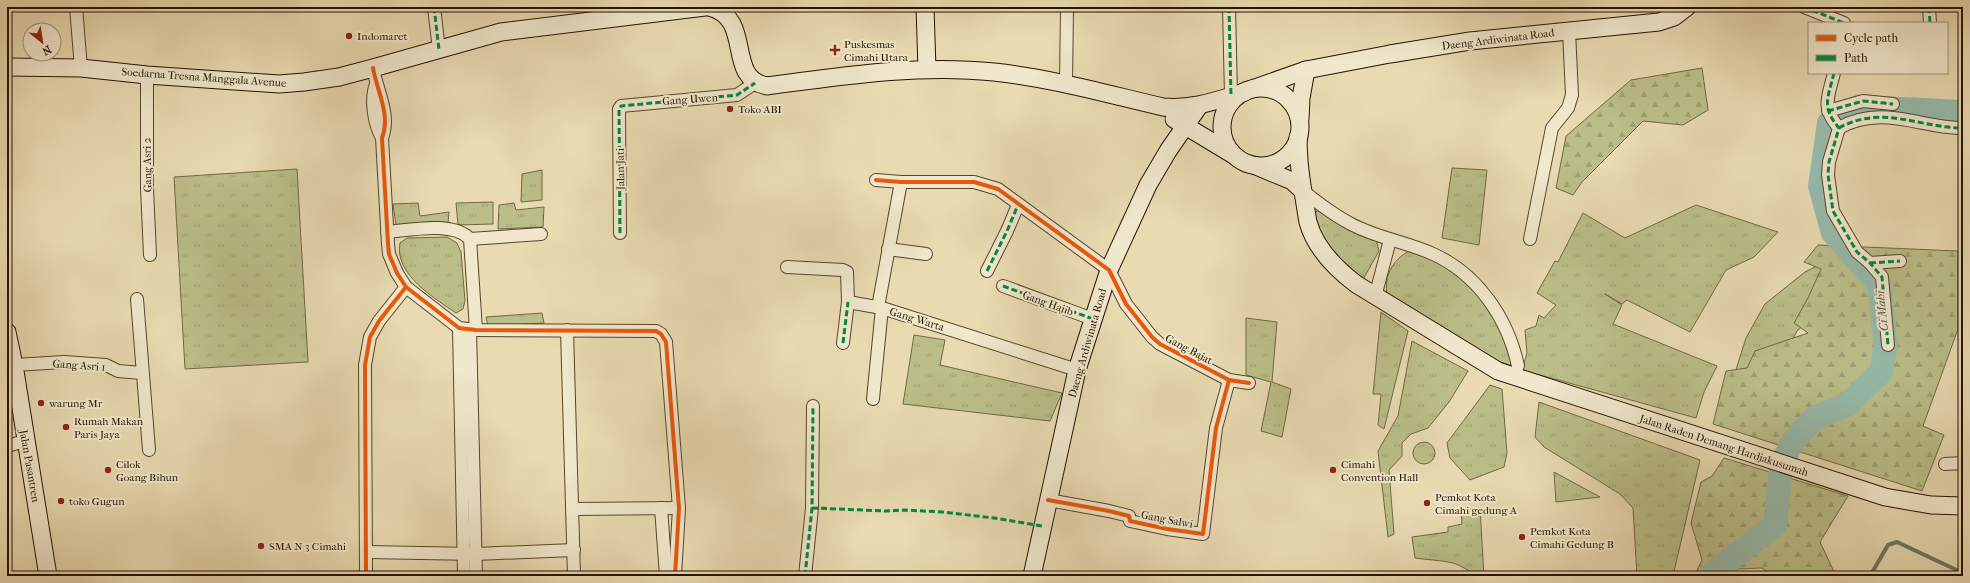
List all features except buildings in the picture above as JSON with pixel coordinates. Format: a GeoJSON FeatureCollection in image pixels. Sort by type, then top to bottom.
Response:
{"type":"FeatureCollection","features":[{"type":"Feature","properties":{"kind":"main road","name":"Soedarna Tresna Manggala Avenue"},"geometry":{"type":"LineString","coordinates":[[7,67],[81,68],[147,75],[279,84],[339,77],[374,76],[439,50],[501,32],[705,7]]}},
{"type":"Feature","properties":{"kind":"main road"},"geometry":{"type":"LineString","coordinates":[[709,7],[719,9],[730,19],[746,72],[755,83],[767,86],[854,75],[927,69],[994,72],[1066,85],[1163,107],[1176,109],[1199,106]]}},
{"type":"Feature","properties":{"kind":"main road"},"geometry":{"type":"LineString","coordinates":[[925,7],[927,69]]}},
{"type":"Feature","properties":{"kind":"main road","name":"Daeng Ardiwinata Road"},"geometry":{"type":"LineString","coordinates":[[1032,576],[1077,370],[1109,270],[1148,185],[1184,125],[1199,106],[1306,70],[1470,41],[1659,22],[1674,17],[1687,7]]}},
{"type":"Feature","properties":{"kind":"main road"},"geometry":{"type":"LineString","coordinates":[[1255,166],[1266,166],[1278,162],[1294,147],[1299,131],[1301,98],[1306,70]]}},
{"type":"Feature","properties":{"kind":"main road"},"geometry":{"type":"LineString","coordinates":[[1234,155],[1226,145],[1222,133],[1222,121],[1226,109],[1242,92],[1263,88],[1274,90],[1284,96],[1292,104],[1298,114],[1299,131]]}},
{"type":"Feature","properties":{"kind":"main road"},"geometry":{"type":"LineString","coordinates":[[1163,107],[1184,125],[1244,162],[1292,182],[1303,191]]}},
{"type":"Feature","properties":{"kind":"main road","name":"Jalan Raden Demang Hardjakusumah"},"geometry":{"type":"LineString","coordinates":[[1299,131],[1299,165],[1308,223],[1326,255],[1340,271],[1376,297],[1498,371],[1885,497],[1931,505],[1963,506]]}},
{"type":"Feature","properties":{"kind":"main road","name":"Jalan Pasantren"},"geometry":{"type":"LineString","coordinates":[[7,332],[14,365],[25,441],[48,576]]}},
{"type":"Feature","properties":{"kind":"street"},"geometry":{"type":"LineString","coordinates":[[76,7],[81,68]]}},
{"type":"Feature","properties":{"kind":"street"},"geometry":{"type":"LineString","coordinates":[[434,7],[439,50]]}},
{"type":"Feature","properties":{"kind":"street"},"geometry":{"type":"LineString","coordinates":[[1066,85],[1067,7]]}},
{"type":"Feature","properties":{"kind":"street"},"geometry":{"type":"LineString","coordinates":[[1229,7],[1242,92]]}},
{"type":"Feature","properties":{"kind":"street"},"geometry":{"type":"LineString","coordinates":[[1804,7],[1842,22]]}},
{"type":"Feature","properties":{"kind":"street"},"geometry":{"type":"LineString","coordinates":[[1929,7],[1930,22]]}},
{"type":"Feature","properties":{"kind":"street"},"geometry":{"type":"LineString","coordinates":[[1530,239],[1552,128],[1568,108],[1572,95],[1569,31]]}},
{"type":"Feature","properties":{"kind":"street"},"geometry":{"type":"LineString","coordinates":[[1834,74],[1826,105],[1828,113],[1838,127],[1828,175],[1833,211],[1857,252],[1870,263],[1882,277],[1888,344]]}},
{"type":"Feature","properties":{"kind":"street","name":"Gang Asri 2"},"geometry":{"type":"LineString","coordinates":[[147,75],[147,188],[150,255]]}},
{"type":"Feature","properties":{"kind":"street"},"geometry":{"type":"LineString","coordinates":[[374,76],[381,92],[380,116],[386,129],[382,138],[389,254],[397,273],[406,286],[468,330],[656,331],[661,334],[666,342],[679,508],[675,576]]}},
{"type":"Feature","properties":{"kind":"street","name":"Gang Uwen"},"geometry":{"type":"LineString","coordinates":[[621,106],[737,96],[755,83]]}},
{"type":"Feature","properties":{"kind":"street"},"geometry":{"type":"LineString","coordinates":[[1828,113],[1863,101],[1893,104]]}},
{"type":"Feature","properties":{"kind":"street","name":"Jalan Jati"},"geometry":{"type":"LineString","coordinates":[[620,233],[619,109],[621,106]]}},
{"type":"Feature","properties":{"kind":"street"},"geometry":{"type":"LineString","coordinates":[[1838,127],[1854,121],[1876,118],[1896,118],[1963,128]]}},
{"type":"Feature","properties":{"kind":"street"},"geometry":{"type":"LineString","coordinates":[[876,180],[900,182],[974,182],[998,189],[1109,270]]}},
{"type":"Feature","properties":{"kind":"street","name":"Gang Warta"},"geometry":{"type":"LineString","coordinates":[[900,182],[888,249],[880,308],[1077,370]]}},
{"type":"Feature","properties":{"kind":"street"},"geometry":{"type":"LineString","coordinates":[[1303,191],[1350,224],[1440,258],[1454,265],[1480,290],[1494,308],[1504,324],[1514,346],[1518,366]]}},
{"type":"Feature","properties":{"kind":"street"},"geometry":{"type":"LineString","coordinates":[[987,271],[1018,205]]}},
{"type":"Feature","properties":{"kind":"street"},"geometry":{"type":"LineString","coordinates":[[387,232],[446,228],[465,233],[470,239],[464,576]]}},
{"type":"Feature","properties":{"kind":"street"},"geometry":{"type":"LineString","coordinates":[[470,239],[541,234]]}},
{"type":"Feature","properties":{"kind":"street"},"geometry":{"type":"LineString","coordinates":[[1376,297],[1390,240]]}},
{"type":"Feature","properties":{"kind":"street"},"geometry":{"type":"LineString","coordinates":[[888,249],[926,254]]}},
{"type":"Feature","properties":{"kind":"street"},"geometry":{"type":"LineString","coordinates":[[1870,263],[1900,261]]}},
{"type":"Feature","properties":{"kind":"street"},"geometry":{"type":"LineString","coordinates":[[786,267],[843,270],[847,272],[848,302],[843,343]]}},
{"type":"Feature","properties":{"kind":"street","name":"Gang Bajat"},"geometry":{"type":"LineString","coordinates":[[1109,270],[1126,304],[1152,337],[1160,344],[1229,380],[1249,383]]}},
{"type":"Feature","properties":{"kind":"street"},"geometry":{"type":"LineString","coordinates":[[366,576],[365,365],[370,337],[379,321],[406,286]]}},
{"type":"Feature","properties":{"kind":"street","name":"Gang Hajib"},"geometry":{"type":"LineString","coordinates":[[1003,286],[1093,319]]}},
{"type":"Feature","properties":{"kind":"street"},"geometry":{"type":"LineString","coordinates":[[137,299],[149,450]]}},
{"type":"Feature","properties":{"kind":"street"},"geometry":{"type":"LineString","coordinates":[[848,302],[880,308],[872,399]]}},
{"type":"Feature","properties":{"kind":"street"},"geometry":{"type":"LineString","coordinates":[[468,330],[476,576]]}},
{"type":"Feature","properties":{"kind":"street"},"geometry":{"type":"LineString","coordinates":[[567,330],[574,576]]}},
{"type":"Feature","properties":{"kind":"street","name":"Gang Asri 1"},"geometry":{"type":"LineString","coordinates":[[14,365],[64,362],[106,365],[118,371],[142,373]]}},
{"type":"Feature","properties":{"kind":"street","name":"Gang Salwi"},"geometry":{"type":"LineString","coordinates":[[1048,500],[1130,516],[1130,521],[1167,529],[1203,534],[1216,428],[1229,380]]}},
{"type":"Feature","properties":{"kind":"street"},"geometry":{"type":"LineString","coordinates":[[805,576],[812,508],[814,406]]}},
{"type":"Feature","properties":{"kind":"street"},"geometry":{"type":"LineString","coordinates":[[7,446],[25,441]]}},
{"type":"Feature","properties":{"kind":"street"},"geometry":{"type":"LineString","coordinates":[[1946,464],[1963,464]]}},
{"type":"Feature","properties":{"kind":"street"},"geometry":{"type":"LineString","coordinates":[[661,508],[666,576]]}},
{"type":"Feature","properties":{"kind":"street"},"geometry":{"type":"LineString","coordinates":[[573,509],[679,508]]}},
{"type":"Feature","properties":{"kind":"street"},"geometry":{"type":"LineString","coordinates":[[366,552],[476,554],[574,550]]}},
{"type":"Feature","properties":{"kind":"green space"},"geometry":{"type":"Polygon","coordinates":[[[1702,68],[1708,110],[1683,125],[1643,121],[1582,182],[1573,195],[1556,188],[1566,136],[1631,80],[1702,68]]]}},
{"type":"Feature","properties":{"kind":"green space"},"geometry":{"type":"Polygon","coordinates":[[[1452,168],[1487,170],[1479,245],[1442,238],[1452,168]]]}},
{"type":"Feature","properties":{"kind":"green space"},"geometry":{"type":"Polygon","coordinates":[[[297,169],[308,362],[185,369],[174,177],[297,169]]]}},
{"type":"Feature","properties":{"kind":"green space"},"geometry":{"type":"Polygon","coordinates":[[[542,170],[542,200],[521,202],[522,174],[542,170]]]}},
{"type":"Feature","properties":{"kind":"green space"},"geometry":{"type":"Polygon","coordinates":[[[493,202],[493,224],[458,225],[456,203],[493,202]]]}},
{"type":"Feature","properties":{"kind":"green space"},"geometry":{"type":"Polygon","coordinates":[[[418,203],[420,216],[449,212],[448,223],[396,225],[393,204],[418,203]]]}},
{"type":"Feature","properties":{"kind":"green space"},"geometry":{"type":"Polygon","coordinates":[[[514,203],[516,210],[544,207],[543,227],[498,229],[499,205],[514,203]]]}},
{"type":"Feature","properties":{"kind":"green space"},"geometry":{"type":"Polygon","coordinates":[[[1696,205],[1778,232],[1754,257],[1726,270],[1690,332],[1627,300],[1622,304],[1605,294],[1622,305],[1613,324],[1717,366],[1704,392],[1696,418],[1522,370],[1527,353],[1525,330],[1536,326],[1539,315],[1544,318],[1556,305],[1537,293],[1555,261],[1558,262],[1583,213],[1625,238],[1696,205]]]}},
{"type":"Feature","properties":{"kind":"green space"},"geometry":{"type":"Polygon","coordinates":[[[1321,210],[1376,239],[1379,251],[1360,285],[1334,265],[1306,215],[1321,210]]]}},
{"type":"Feature","properties":{"kind":"green space"},"geometry":{"type":"Polygon","coordinates":[[[447,237],[457,243],[461,252],[465,301],[463,309],[456,313],[427,292],[409,275],[403,265],[400,254],[400,243],[407,238],[447,237]]]}},
{"type":"Feature","properties":{"kind":"green space"},"geometry":{"type":"Polygon","coordinates":[[[1818,245],[1958,251],[1958,329],[1923,426],[1944,435],[1922,491],[1713,424],[1726,371],[1747,368],[1755,351],[1808,333],[1794,323],[1808,298],[1821,269],[1804,262],[1818,245]]]}},
{"type":"Feature","properties":{"kind":"green space"},"geometry":{"type":"Polygon","coordinates":[[[1409,251],[1434,259],[1457,274],[1477,292],[1494,313],[1503,332],[1515,367],[1483,356],[1387,295],[1386,288],[1390,270],[1398,259],[1409,251]]]}},
{"type":"Feature","properties":{"kind":"green space"},"geometry":{"type":"Polygon","coordinates":[[[1841,254],[1827,305],[1797,331],[1785,354],[1733,379],[1746,338],[1765,304],[1805,272],[1841,254]]]}},
{"type":"Feature","properties":{"kind":"green space"},"geometry":{"type":"Polygon","coordinates":[[[1381,312],[1408,331],[1384,429],[1378,425],[1381,394],[1373,394],[1381,312]]]}},
{"type":"Feature","properties":{"kind":"green space"},"geometry":{"type":"Polygon","coordinates":[[[542,313],[544,323],[488,326],[486,317],[542,313]]]}},
{"type":"Feature","properties":{"kind":"green space"},"geometry":{"type":"Polygon","coordinates":[[[1246,318],[1277,322],[1272,382],[1291,389],[1282,437],[1261,431],[1271,382],[1246,375],[1246,318]]]}},
{"type":"Feature","properties":{"kind":"green space"},"geometry":{"type":"Polygon","coordinates":[[[914,335],[945,340],[940,365],[1062,393],[1050,421],[903,404],[914,335]]]}},
{"type":"Feature","properties":{"kind":"green space"},"geometry":{"type":"Polygon","coordinates":[[[1412,341],[1468,371],[1449,402],[1428,428],[1411,434],[1402,443],[1402,456],[1389,470],[1394,534],[1388,537],[1378,451],[1398,416],[1412,341]]]}},
{"type":"Feature","properties":{"kind":"green space"},"geometry":{"type":"Polygon","coordinates":[[[1490,385],[1502,389],[1507,453],[1504,467],[1470,480],[1450,458],[1447,443],[1490,385]]]}},
{"type":"Feature","properties":{"kind":"green space"},"geometry":{"type":"Polygon","coordinates":[[[1539,402],[1700,460],[1673,576],[1637,576],[1633,508],[1620,494],[1544,447],[1535,437],[1539,402]]]}},
{"type":"Feature","properties":{"kind":"green space"},"geometry":{"type":"Polygon","coordinates":[[[1424,442],[1432,445],[1435,453],[1432,461],[1424,464],[1416,461],[1413,453],[1416,445],[1424,442]]]}},
{"type":"Feature","properties":{"kind":"green space"},"geometry":{"type":"Polygon","coordinates":[[[1724,458],[1848,496],[1820,542],[1836,576],[1772,576],[1762,568],[1737,569],[1732,576],[1694,576],[1702,560],[1691,523],[1701,482],[1712,476],[1724,458]]]}},
{"type":"Feature","properties":{"kind":"green space"},"geometry":{"type":"Polygon","coordinates":[[[1554,472],[1600,497],[1556,502],[1554,472]]]}},
{"type":"Feature","properties":{"kind":"green space"},"geometry":{"type":"Polygon","coordinates":[[[1480,508],[1484,576],[1480,576],[1453,563],[1415,558],[1412,537],[1448,532],[1448,527],[1462,524],[1461,510],[1480,508]]]}},
{"type":"Feature","properties":{"kind":"waterway","name":"Ci Mahi"},"geometry":{"type":"LineString","coordinates":[[1709,576],[1775,525],[1781,465],[1793,441],[1814,418],[1847,405],[1881,372],[1886,345],[1879,284],[1833,233],[1820,186],[1829,123],[1859,107],[1963,112]]}},
{"type":"Feature","properties":{"kind":"waterway"},"geometry":{"type":"LineString","coordinates":[[1870,576],[1888,545],[1897,542],[1963,573]]}},
{"type":"Feature","properties":{"kind":"marked path"},"geometry":{"type":"LineString","coordinates":[[434,7],[439,50]]}},
{"type":"Feature","properties":{"kind":"marked path"},"geometry":{"type":"LineString","coordinates":[[1229,7],[1231,96]]}},
{"type":"Feature","properties":{"kind":"marked path"},"geometry":{"type":"LineString","coordinates":[[1804,7],[1842,22]]}},
{"type":"Feature","properties":{"kind":"marked path"},"geometry":{"type":"LineString","coordinates":[[1929,7],[1930,22]]}},
{"type":"Feature","properties":{"kind":"marked path"},"geometry":{"type":"LineString","coordinates":[[1834,74],[1828,96],[1828,108],[1830,114],[1833,121],[1839,128],[1829,162],[1828,175],[1833,211],[1857,252],[1870,263],[1882,277],[1888,345]]}},
{"type":"Feature","properties":{"kind":"marked path"},"geometry":{"type":"LineString","coordinates":[[620,233],[619,109],[621,106],[737,95],[755,83]]}},
{"type":"Feature","properties":{"kind":"marked path"},"geometry":{"type":"LineString","coordinates":[[1828,111],[1863,101],[1893,104]]}},
{"type":"Feature","properties":{"kind":"marked path"},"geometry":{"type":"LineString","coordinates":[[1839,128],[1855,121],[1886,117],[1932,125],[1963,128]]}},
{"type":"Feature","properties":{"kind":"marked path"},"geometry":{"type":"LineString","coordinates":[[987,271],[1018,205]]}},
{"type":"Feature","properties":{"kind":"marked path"},"geometry":{"type":"LineString","coordinates":[[1870,263],[1900,261]]}},
{"type":"Feature","properties":{"kind":"marked path"},"geometry":{"type":"LineString","coordinates":[[1003,286],[1093,319]]}},
{"type":"Feature","properties":{"kind":"marked path"},"geometry":{"type":"LineString","coordinates":[[843,343],[848,302]]}},
{"type":"Feature","properties":{"kind":"marked path"},"geometry":{"type":"LineString","coordinates":[[805,576],[812,508],[813,406]]}},
{"type":"Feature","properties":{"kind":"marked path"},"geometry":{"type":"LineString","coordinates":[[812,508],[942,512],[994,518],[1042,526]]}},
{"type":"Feature","properties":{"kind":"cycle path"},"geometry":{"type":"LineString","coordinates":[[373,68],[385,121],[382,138],[389,254],[397,273],[406,287],[459,328],[476,330],[656,331],[661,334],[666,342],[679,508],[675,576]]}},
{"type":"Feature","properties":{"kind":"cycle path"},"geometry":{"type":"LineString","coordinates":[[876,180],[901,182],[974,182],[998,189],[1109,270],[1126,304],[1152,337],[1160,344],[1229,380],[1249,383]]}},
{"type":"Feature","properties":{"kind":"cycle path"},"geometry":{"type":"LineString","coordinates":[[366,576],[365,365],[370,337],[379,321],[406,287]]}},
{"type":"Feature","properties":{"kind":"cycle path"},"geometry":{"type":"LineString","coordinates":[[1048,500],[1129,516],[1130,521],[1167,529],[1203,534],[1216,428],[1229,380]]}},
{"type":"Feature","properties":{"kind":"place","name":"Indomaret"},"geometry":{"type":"Point","coordinates":[349,36]}},
{"type":"Feature","properties":{"kind":"place","name":"Puskesmas Cimahi Utara"},"geometry":{"type":"Point","coordinates":[835,50]}},
{"type":"Feature","properties":{"kind":"place","name":"Toko ABI"},"geometry":{"type":"Point","coordinates":[730,109]}},
{"type":"Feature","properties":{"kind":"place","name":"warung Mr"},"geometry":{"type":"Point","coordinates":[41,403]}},
{"type":"Feature","properties":{"kind":"place","name":"Rumah Makan Paris Jaya"},"geometry":{"type":"Point","coordinates":[66,427]}},
{"type":"Feature","properties":{"kind":"place","name":"Cilok Goang Bihun"},"geometry":{"type":"Point","coordinates":[108,470]}},
{"type":"Feature","properties":{"kind":"place","name":"Cimahi Convention Hall"},"geometry":{"type":"Point","coordinates":[1333,470]}},
{"type":"Feature","properties":{"kind":"place","name":"toko Gugun"},"geometry":{"type":"Point","coordinates":[61,501]}},
{"type":"Feature","properties":{"kind":"place","name":"Pemkot Kota Cimahi gedung A"},"geometry":{"type":"Point","coordinates":[1427,503]}},
{"type":"Feature","properties":{"kind":"place","name":"Pemkot Kota Cimahi Gedung B"},"geometry":{"type":"Point","coordinates":[1522,537]}},
{"type":"Feature","properties":{"kind":"place","name":"SMA N 3 Cimahi"},"geometry":{"type":"Point","coordinates":[261,546]}}]}
